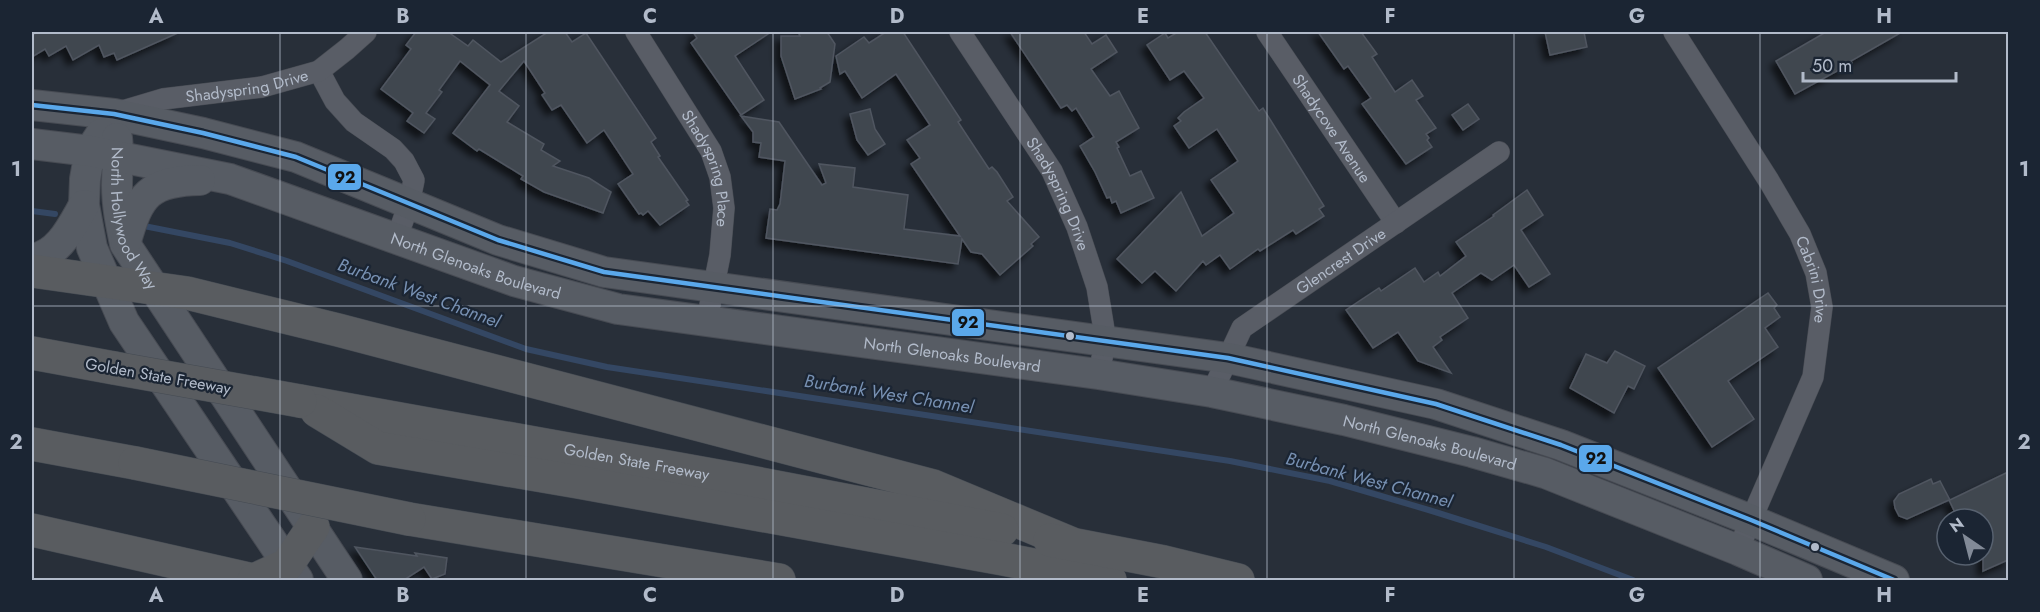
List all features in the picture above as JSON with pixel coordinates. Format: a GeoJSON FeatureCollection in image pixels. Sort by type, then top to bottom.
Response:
{"type":"FeatureCollection","features":[{"type":"Feature","properties":{"kind":"highway"},"geometry":{"type":"LineString","coordinates":[[32,271],[187,293],[338,330],[933,486],[1070,543]]}},
{"type":"Feature","properties":{"kind":"highway","name":"Golden State Freeway"},"geometry":{"type":"LineString","coordinates":[[32,353],[300,401],[404,436],[740,480],[1070,543],[1238,580]]}},
{"type":"Feature","properties":{"kind":"highway"},"geometry":{"type":"LineString","coordinates":[[404,436],[1110,580]]}},
{"type":"Feature","properties":{"kind":"highway"},"geometry":{"type":"LineString","coordinates":[[32,444],[409,519],[779,580]]}},
{"type":"Feature","properties":{"kind":"highway"},"geometry":{"type":"LineString","coordinates":[[32,530],[254,580],[293,573],[313,527]]}},
{"type":"Feature","properties":{"kind":"main road","name":"North Glenoaks Boulevard"},"geometry":{"type":"LineString","coordinates":[[32,105],[114,114],[203,133],[296,158],[498,240],[604,272],[1228,358],[1436,404],[1561,446],[1751,520],[1894,580]]}},
{"type":"Feature","properties":{"kind":"main road","name":"North Hollywood Way"},"geometry":{"type":"LineString","coordinates":[[114,114],[90,151],[85,179],[84,205],[92,248],[124,322],[293,573]]}},
{"type":"Feature","properties":{"kind":"main road","name":"North Hollywood Way"},"geometry":{"type":"LineString","coordinates":[[114,114],[119,156],[117,185],[119,213],[125,244],[347,580]]}},
{"type":"Feature","properties":{"kind":"main road","name":"North Glenoaks Boulevard"},"geometry":{"type":"LineString","coordinates":[[32,144],[119,156],[230,179],[397,237],[514,281],[618,309],[1098,374],[1212,392],[1355,423],[1545,473],[1807,580]]}},
{"type":"Feature","properties":{"kind":"main road"},"geometry":{"type":"LineString","coordinates":[[125,244],[133,216],[141,200],[155,188],[178,180],[230,179]]}},
{"type":"Feature","properties":{"kind":"main road"},"geometry":{"type":"LineString","coordinates":[[32,259],[43,257],[65,237],[84,205]]}},
{"type":"Feature","properties":{"kind":"street","name":"Shadyspring Drive"},"geometry":{"type":"LineString","coordinates":[[114,114],[163,99],[262,87],[319,71],[366,32]]}},
{"type":"Feature","properties":{"kind":"street","name":"Shadyspring Place"},"geometry":{"type":"LineString","coordinates":[[636,32],[711,151],[720,177],[724,208],[720,255],[707,320]]}},
{"type":"Feature","properties":{"kind":"street","name":"Shadyspring Drive"},"geometry":{"type":"LineString","coordinates":[[960,32],[1052,171],[1077,227],[1097,287],[1106,342],[1098,374]]}},
{"type":"Feature","properties":{"kind":"street","name":"Shadycove Avenue"},"geometry":{"type":"LineString","coordinates":[[1267,32],[1396,223]]}},
{"type":"Feature","properties":{"kind":"street","name":"Cabrini Drive"},"geometry":{"type":"LineString","coordinates":[[1674,32],[1800,234],[1816,273],[1822,307],[1813,377],[1738,550]]}},
{"type":"Feature","properties":{"kind":"street"},"geometry":{"type":"LineString","coordinates":[[319,71],[335,101],[354,122],[393,149],[404,161],[414,180],[409,204],[397,237]]}},
{"type":"Feature","properties":{"kind":"street","name":"Glencrest Drive"},"geometry":{"type":"LineString","coordinates":[[1212,392],[1242,328],[1499,152]]}},
{"type":"Feature","properties":{"kind":"building"},"geometry":{"type":"Polygon","coordinates":[[[35,32],[180,32],[117,60],[114,53],[104,57],[99,45],[73,60],[66,46],[49,56],[45,49],[32,57],[32,36],[35,32]]]}},
{"type":"Feature","properties":{"kind":"building"},"geometry":{"type":"Polygon","coordinates":[[[416,32],[448,32],[468,46],[473,40],[501,62],[548,32],[565,32],[572,42],[586,33],[656,138],[651,142],[660,156],[658,157],[688,200],[686,201],[689,205],[660,225],[648,211],[643,215],[639,214],[618,184],[633,174],[604,130],[587,143],[561,105],[552,110],[542,95],[545,93],[524,61],[499,91],[519,106],[507,122],[544,144],[541,150],[560,161],[553,166],[589,178],[611,192],[603,213],[544,192],[521,179],[523,176],[479,149],[477,151],[453,133],[490,85],[460,61],[439,90],[442,92],[426,113],[435,119],[424,133],[407,121],[413,113],[381,89],[411,49],[406,45],[416,32]]]}},
{"type":"Feature","properties":{"kind":"building"},"geometry":{"type":"Polygon","coordinates":[[[693,32],[771,32],[735,56],[764,100],[741,115],[691,43],[697,38],[693,32]]]}},
{"type":"Feature","properties":{"kind":"building"},"geometry":{"type":"Polygon","coordinates":[[[798,32],[827,32],[835,44],[830,82],[821,89],[795,99],[781,56],[781,36],[800,36],[798,32]]]}},
{"type":"Feature","properties":{"kind":"building"},"geometry":{"type":"Polygon","coordinates":[[[886,32],[903,32],[961,120],[958,122],[989,169],[992,167],[997,172],[1013,197],[1007,201],[1039,237],[1031,244],[1033,246],[1000,275],[982,254],[971,252],[962,239],[958,264],[766,238],[770,209],[777,210],[780,204],[785,161],[759,157],[761,143],[753,142],[753,132],[741,116],[779,122],[822,185],[826,183],[819,164],[855,168],[853,187],[908,195],[904,229],[960,236],[911,164],[920,158],[907,140],[930,125],[896,74],[862,98],[845,71],[840,74],[836,56],[864,37],[869,43],[886,32]]]}},
{"type":"Feature","properties":{"kind":"building"},"geometry":{"type":"Polygon","coordinates":[[[1010,32],[1084,32],[1092,44],[1106,35],[1117,52],[1091,69],[1110,96],[1119,91],[1139,128],[1116,142],[1119,147],[1117,148],[1130,176],[1141,171],[1154,198],[1121,213],[1116,201],[1112,203],[1110,197],[1107,198],[1080,146],[1094,137],[1076,108],[1072,111],[1067,105],[1061,108],[1010,32]]]}},
{"type":"Feature","properties":{"kind":"building"},"geometry":{"type":"Polygon","coordinates":[[[1178,32],[1205,32],[1259,111],[1263,108],[1324,206],[1319,209],[1324,216],[1296,234],[1293,230],[1260,251],[1258,249],[1230,269],[1220,255],[1206,265],[1203,261],[1176,291],[1155,271],[1142,283],[1117,259],[1181,192],[1202,236],[1234,213],[1211,180],[1238,161],[1217,129],[1189,148],[1174,126],[1181,121],[1178,118],[1184,112],[1204,98],[1184,71],[1170,80],[1147,45],[1165,33],[1168,38],[1178,32]]]}},
{"type":"Feature","properties":{"kind":"building"},"geometry":{"type":"Polygon","coordinates":[[[1318,32],[1361,32],[1377,54],[1372,57],[1395,92],[1412,80],[1423,96],[1416,100],[1436,128],[1426,134],[1432,147],[1406,164],[1362,104],[1371,98],[1348,66],[1344,69],[1318,32]]]}},
{"type":"Feature","properties":{"kind":"building"},"geometry":{"type":"Polygon","coordinates":[[[1545,32],[1584,32],[1587,47],[1550,55],[1545,32]]]}},
{"type":"Feature","properties":{"kind":"building"},"geometry":{"type":"Polygon","coordinates":[[[1826,32],[1902,32],[1795,94],[1776,61],[1826,32]]]}},
{"type":"Feature","properties":{"kind":"building"},"geometry":{"type":"Polygon","coordinates":[[[1468,104],[1479,119],[1463,130],[1452,115],[1468,104]]]}},
{"type":"Feature","properties":{"kind":"building"},"geometry":{"type":"Polygon","coordinates":[[[870,109],[875,129],[885,144],[868,155],[857,140],[850,114],[870,109]]]}},
{"type":"Feature","properties":{"kind":"building"},"geometry":{"type":"Polygon","coordinates":[[[1527,190],[1543,215],[1521,230],[1550,274],[1529,287],[1514,265],[1492,280],[1481,273],[1452,293],[1468,318],[1440,337],[1442,340],[1433,347],[1451,373],[1418,361],[1398,332],[1373,348],[1346,310],[1379,288],[1381,291],[1415,268],[1424,282],[1438,272],[1440,276],[1466,256],[1456,242],[1527,190]]]}},
{"type":"Feature","properties":{"kind":"building"},"geometry":{"type":"Polygon","coordinates":[[[1768,293],[1777,305],[1774,308],[1780,317],[1765,328],[1778,347],[1728,381],[1754,419],[1712,447],[1658,368],[1768,293]]]}},
{"type":"Feature","properties":{"kind":"building"},"geometry":{"type":"Polygon","coordinates":[[[1615,351],[1645,366],[1634,389],[1628,386],[1614,413],[1570,388],[1586,354],[1607,363],[1615,351]]]}},
{"type":"Feature","properties":{"kind":"building"},"geometry":{"type":"Polygon","coordinates":[[[2008,472],[2008,560],[1995,566],[1995,507],[1952,507],[1949,500],[1907,519],[1899,516],[1894,501],[1899,494],[1931,479],[1933,484],[1940,481],[1950,500],[2008,472]]]}},
{"type":"Feature","properties":{"kind":"building"},"geometry":{"type":"Polygon","coordinates":[[[355,547],[447,558],[445,574],[432,579],[424,567],[404,580],[377,580],[355,547]]]}},
{"type":"Feature","properties":{"kind":"waterway","name":"Burbank West Channel"},"geometry":{"type":"LineString","coordinates":[[32,211],[55,214]]}},
{"type":"Feature","properties":{"kind":"waterway","name":"Burbank West Channel"},"geometry":{"type":"LineString","coordinates":[[144,226],[230,243],[287,261],[526,349],[607,367],[1230,461],[1330,481],[1546,547],[1633,580]]}},
{"type":"Feature","properties":{"kind":"transit line","name":"92"},"geometry":{"type":"LineString","coordinates":[[32,105],[114,114],[203,133],[296,157],[498,240],[604,272],[1228,358],[1436,404],[1561,445],[1751,520],[1894,580]]}}]}
